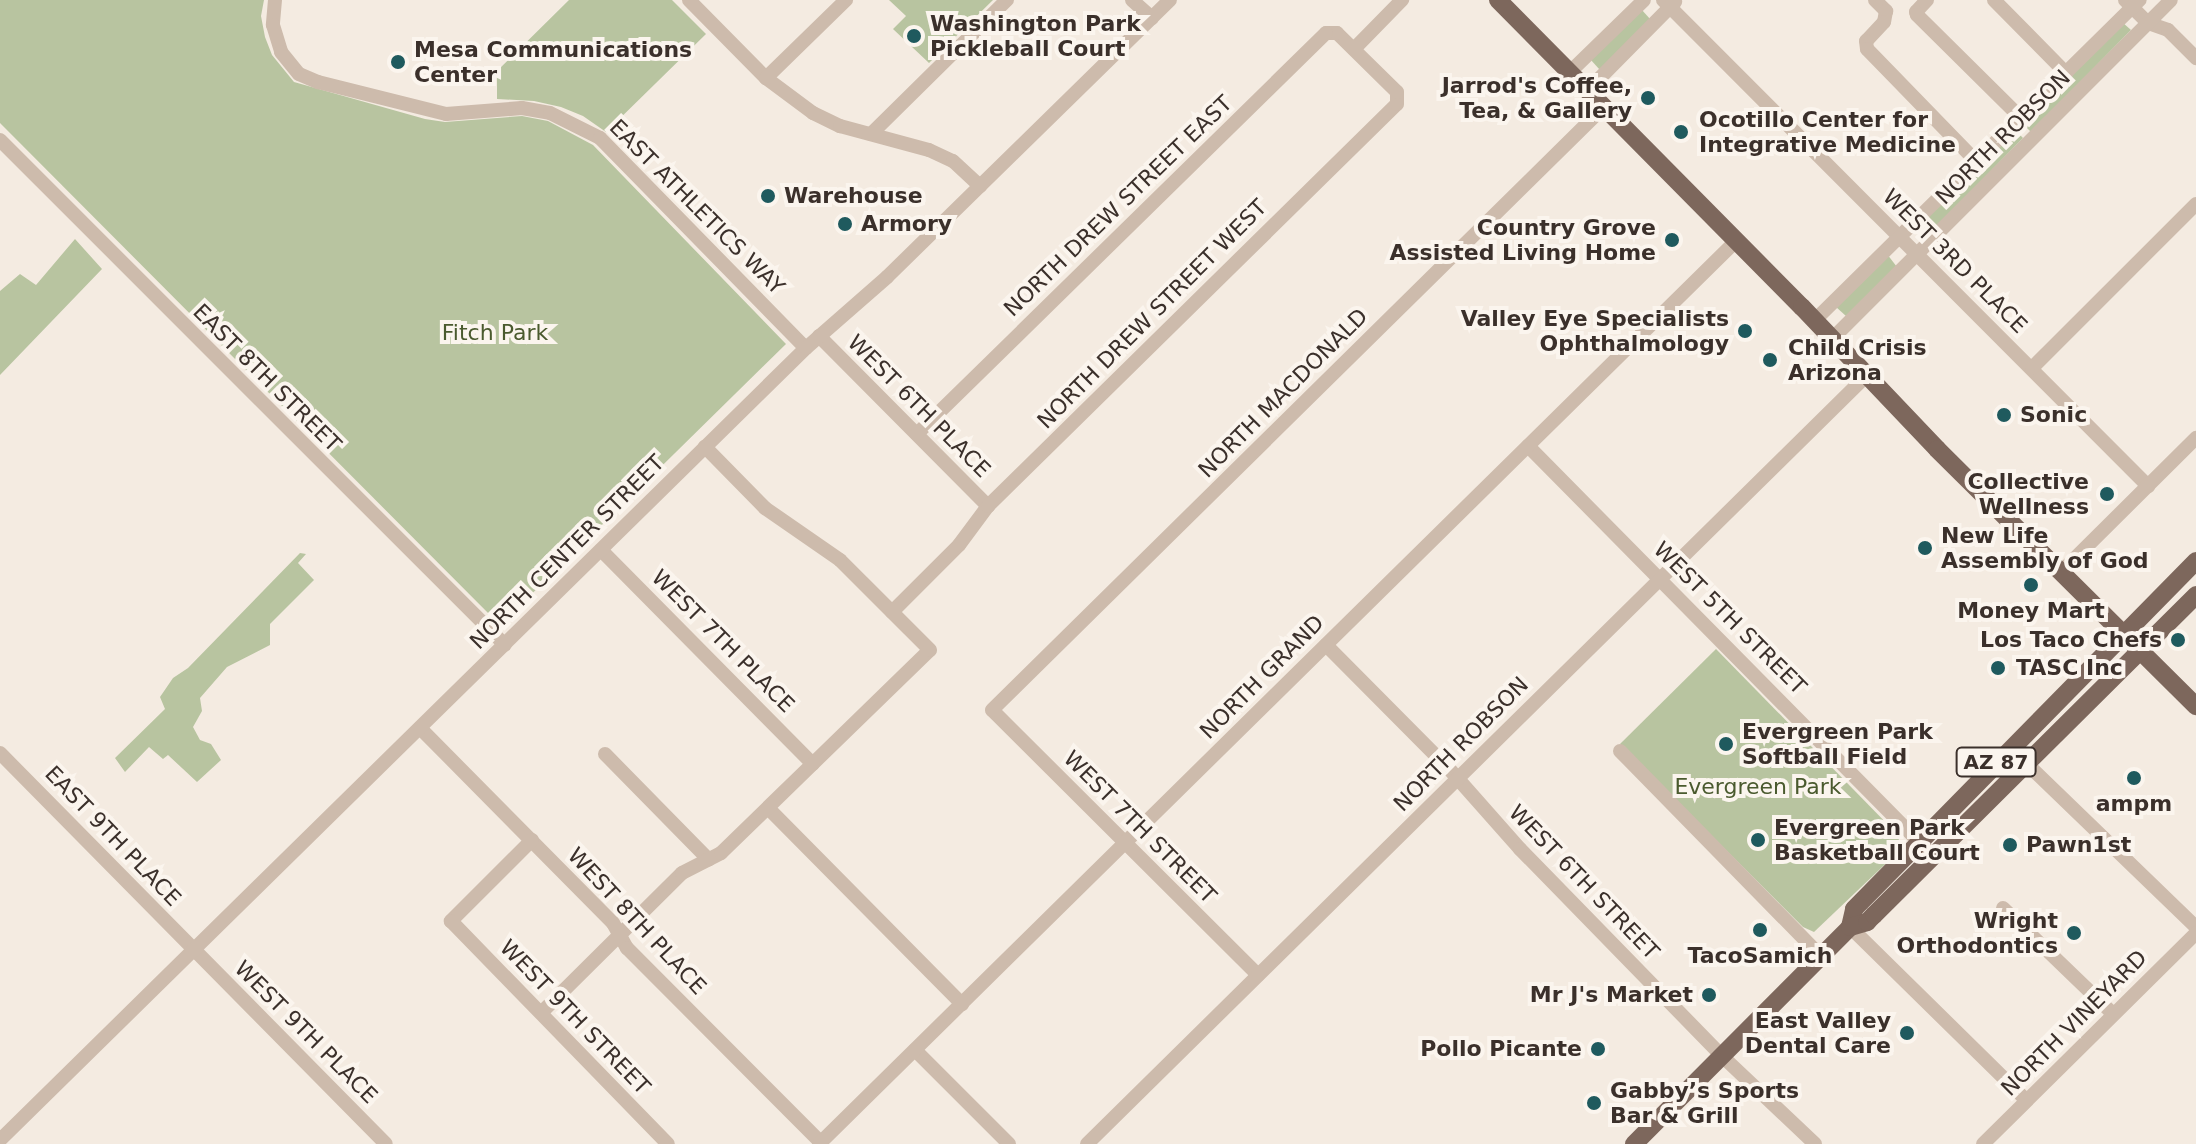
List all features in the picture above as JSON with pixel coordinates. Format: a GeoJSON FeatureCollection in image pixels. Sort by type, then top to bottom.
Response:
{"type":"FeatureCollection","features":[{"type":"Feature","properties":{"kind":"main road"},"geometry":{"type":"LineString","coordinates":[[1498,0],[2060,573],[2196,706]]}},
{"type":"Feature","properties":{"kind":"main road","name":"AZ 87"},"geometry":{"type":"LineString","coordinates":[[1634,1144],[1850,927],[1867,922],[1926,849],[2123,634],[2196,561]]}},
{"type":"Feature","properties":{"kind":"main road","name":"AZ 87"},"geometry":{"type":"LineString","coordinates":[[1926,849],[2025,762],[2196,595]]}},
{"type":"Feature","properties":{"kind":"street","name":"EAST ATHLETICS WAY"},"geometry":{"type":"LineString","coordinates":[[275,0],[273,25],[281,52],[299,74],[318,82],[446,114],[522,108],[550,113],[600,138],[806,348]]}},
{"type":"Feature","properties":{"kind":"street"},"geometry":{"type":"LineString","coordinates":[[689,0],[766,78],[813,113],[840,126],[929,150],[953,161],[980,186]]}},
{"type":"Feature","properties":{"kind":"street"},"geometry":{"type":"LineString","coordinates":[[766,78],[846,0]]}},
{"type":"Feature","properties":{"kind":"street"},"geometry":{"type":"LineString","coordinates":[[871,134],[1007,0]]}},
{"type":"Feature","properties":{"kind":"street"},"geometry":{"type":"LineString","coordinates":[[1132,0],[1152,18]]}},
{"type":"Feature","properties":{"kind":"street","name":"NORTH CENTER STREET"},"geometry":{"type":"LineString","coordinates":[[0,1140],[806,348],[887,277],[1170,0]]}},
{"type":"Feature","properties":{"kind":"street"},"geometry":{"type":"LineString","coordinates":[[1354,49],[1402,0]]}},
{"type":"Feature","properties":{"kind":"street"},"geometry":{"type":"LineString","coordinates":[[1570,72],[1644,0]]}},
{"type":"Feature","properties":{"kind":"street"},"geometry":{"type":"LineString","coordinates":[[1875,0],[1886,11],[1884,22],[1866,41],[1867,49],[1976,161]]}},
{"type":"Feature","properties":{"kind":"street"},"geometry":{"type":"LineString","coordinates":[[1927,0],[1916,12],[1917,15],[2020,117]]}},
{"type":"Feature","properties":{"kind":"street"},"geometry":{"type":"LineString","coordinates":[[1994,0],[2066,73]]}},
{"type":"Feature","properties":{"kind":"street"},"geometry":{"type":"LineString","coordinates":[[1588,90],[1670,2]]}},
{"type":"Feature","properties":{"kind":"street","name":"WEST 3RD PLACE"},"geometry":{"type":"LineString","coordinates":[[1670,2],[2148,486]]}},
{"type":"Feature","properties":{"kind":"street"},"geometry":{"type":"LineString","coordinates":[[2132,2],[2148,23],[2168,30],[2196,58]]}},
{"type":"Feature","properties":{"kind":"street","name":"NORTH ROBSON"},"geometry":{"type":"LineString","coordinates":[[1815,320],[2066,73],[2132,2]]}},
{"type":"Feature","properties":{"kind":"street"},"geometry":{"type":"LineString","coordinates":[[2163,2],[2168,30]]}},
{"type":"Feature","properties":{"kind":"street","name":"NORTH ROBSON"},"geometry":{"type":"LineString","coordinates":[[1832,339],[2148,23],[2163,2]]}},
{"type":"Feature","properties":{"kind":"street","name":"NORTH DREW STREET EAST"},"geometry":{"type":"LineString","coordinates":[[917,434],[1326,33],[1337,33],[1354,49]]}},
{"type":"Feature","properties":{"kind":"street","name":"NORTH DREW STREET WEST"},"geometry":{"type":"LineString","coordinates":[[892,612],[959,545],[988,506],[1397,104],[1397,92],[1354,49]]}},
{"type":"Feature","properties":{"kind":"street","name":"NORTH MACDONALD"},"geometry":{"type":"LineString","coordinates":[[992,710],[1604,107]]}},
{"type":"Feature","properties":{"kind":"street","name":"EAST 8TH STREET"},"geometry":{"type":"LineString","coordinates":[[0,140],[505,645]]}},
{"type":"Feature","properties":{"kind":"street"},"geometry":{"type":"LineString","coordinates":[[2032,368],[2196,204]]}},
{"type":"Feature","properties":{"kind":"street","name":"NORTH GRAND"},"geometry":{"type":"LineString","coordinates":[[820,1143],[1736,241]]}},
{"type":"Feature","properties":{"kind":"street","name":"WEST 6TH PLACE"},"geometry":{"type":"LineString","coordinates":[[819,336],[988,506]]}},
{"type":"Feature","properties":{"kind":"street","name":"NORTH ROBSON"},"geometry":{"type":"LineString","coordinates":[[1087,1144],[1866,376]]}},
{"type":"Feature","properties":{"kind":"street"},"geometry":{"type":"LineString","coordinates":[[2060,573],[2196,438]]}},
{"type":"Feature","properties":{"kind":"street","name":"WEST 5TH STREET"},"geometry":{"type":"LineString","coordinates":[[1528,446],[1926,849]]}},
{"type":"Feature","properties":{"kind":"street"},"geometry":{"type":"LineString","coordinates":[[542,1012],[682,873],[721,853],[930,650],[840,560],[765,508],[705,447]]}},
{"type":"Feature","properties":{"kind":"street","name":"WEST 7TH PLACE"},"geometry":{"type":"LineString","coordinates":[[601,550],[813,764]]}},
{"type":"Feature","properties":{"kind":"street","name":"WEST 6TH STREET"},"geometry":{"type":"LineString","coordinates":[[1326,645],[1458,778],[1520,849],[1722,1056],[1815,1144]]}},
{"type":"Feature","properties":{"kind":"street","name":"WEST 7TH STREET"},"geometry":{"type":"LineString","coordinates":[[992,710],[1258,975]]}},
{"type":"Feature","properties":{"kind":"street","name":"WEST 8TH PLACE"},"geometry":{"type":"LineString","coordinates":[[420,728],[613,923],[627,948],[820,1143]]}},
{"type":"Feature","properties":{"kind":"street"},"geometry":{"type":"LineString","coordinates":[[1620,751],[1821,956]]}},
{"type":"Feature","properties":{"kind":"street","name":"EAST 9TH PLACE"},"geometry":{"type":"LineString","coordinates":[[0,753],[194,950]]}},
{"type":"Feature","properties":{"kind":"street"},"geometry":{"type":"LineString","coordinates":[[605,754],[709,860]]}},
{"type":"Feature","properties":{"kind":"street"},"geometry":{"type":"LineString","coordinates":[[2025,762],[2196,930]]}},
{"type":"Feature","properties":{"kind":"street"},"geometry":{"type":"LineString","coordinates":[[768,808],[962,1004]]}},
{"type":"Feature","properties":{"kind":"street","name":"WEST 9TH STREET"},"geometry":{"type":"LineString","coordinates":[[532,840],[451,921],[668,1144]]}},
{"type":"Feature","properties":{"kind":"street"},"geometry":{"type":"LineString","coordinates":[[2003,908],[2113,1014]]}},
{"type":"Feature","properties":{"kind":"street"},"geometry":{"type":"LineString","coordinates":[[1850,927],[2026,1100]]}},
{"type":"Feature","properties":{"kind":"street","name":"NORTH VINEYARD"},"geometry":{"type":"LineString","coordinates":[[1983,1144],[2196,930]]}},
{"type":"Feature","properties":{"kind":"street","name":"WEST 9TH PLACE"},"geometry":{"type":"LineString","coordinates":[[194,950],[386,1144]]}},
{"type":"Feature","properties":{"kind":"street"},"geometry":{"type":"LineString","coordinates":[[915,1050],[1009,1144]]}},
{"type":"Feature","properties":{"kind":"green space","name":"Fitch Park"},"geometry":{"type":"Polygon","coordinates":[[[0,0],[264,0],[261,16],[265,37],[272,55],[294,82],[425,119],[445,122],[522,116],[548,121],[593,145],[786,344],[500,625],[0,123],[0,0]]]}},
{"type":"Feature","properties":{"kind":"green space"},"geometry":{"type":"Polygon","coordinates":[[[569,0],[672,0],[706,34],[606,132],[583,116],[561,107],[534,101],[497,99],[497,71],[569,0]]]}},
{"type":"Feature","properties":{"kind":"green space"},"geometry":{"type":"Polygon","coordinates":[[[889,0],[993,0],[929,63],[893,29],[906,16],[889,0]]]}},
{"type":"Feature","properties":{"kind":"green space"},"geometry":{"type":"Polygon","coordinates":[[[1641,9],[1651,20],[1600,70],[1590,59],[1641,9]]]}},
{"type":"Feature","properties":{"kind":"green space"},"geometry":{"type":"Polygon","coordinates":[[[2122,22],[2131,30],[2031,132],[2022,123],[2122,22]]]}},
{"type":"Feature","properties":{"kind":"green space"},"geometry":{"type":"Polygon","coordinates":[[[2016,131],[2023,138],[1929,234],[1919,225],[2016,131]]]}},
{"type":"Feature","properties":{"kind":"green space"},"geometry":{"type":"Polygon","coordinates":[[[75,239],[102,269],[0,375],[0,291],[20,274],[36,285],[75,239]]]}},
{"type":"Feature","properties":{"kind":"green space"},"geometry":{"type":"Polygon","coordinates":[[[1887,254],[1897,267],[1846,316],[1836,307],[1887,254]]]}},
{"type":"Feature","properties":{"kind":"green space"},"geometry":{"type":"Polygon","coordinates":[[[300,553],[306,554],[298,563],[314,580],[270,624],[270,645],[227,667],[200,698],[202,711],[193,727],[200,740],[211,744],[221,760],[197,782],[168,755],[163,759],[149,747],[125,772],[115,758],[165,709],[160,697],[173,678],[188,668],[300,553]]]}},
{"type":"Feature","properties":{"kind":"green space","name":"Evergreen Park"},"geometry":{"type":"Polygon","coordinates":[[[1716,649],[1899,836],[1898,852],[1814,932],[1803,927],[1620,744],[1716,649]]]}},
{"type":"Feature","properties":{"kind":"place","name":"Washington Park Pickleball Court"},"geometry":{"type":"Point","coordinates":[914,36]}},
{"type":"Feature","properties":{"kind":"place","name":"Mesa Communications Center"},"geometry":{"type":"Point","coordinates":[398,62]}},
{"type":"Feature","properties":{"kind":"place","name":"Jarrod's Coffee, Tea, & Gallery"},"geometry":{"type":"Point","coordinates":[1648,98]}},
{"type":"Feature","properties":{"kind":"place","name":"Ocotillo Center for Integrative Medicine"},"geometry":{"type":"Point","coordinates":[1681,132]}},
{"type":"Feature","properties":{"kind":"place","name":"Warehouse"},"geometry":{"type":"Point","coordinates":[768,196]}},
{"type":"Feature","properties":{"kind":"place","name":"Armory"},"geometry":{"type":"Point","coordinates":[845,224]}},
{"type":"Feature","properties":{"kind":"place","name":"Country Grove Assisted Living Home"},"geometry":{"type":"Point","coordinates":[1672,240]}},
{"type":"Feature","properties":{"kind":"place","name":"Valley Eye Specialists Ophthalmology"},"geometry":{"type":"Point","coordinates":[1745,331]}},
{"type":"Feature","properties":{"kind":"place","name":"Child Crisis Arizona"},"geometry":{"type":"Point","coordinates":[1770,360]}},
{"type":"Feature","properties":{"kind":"place","name":"Sonic"},"geometry":{"type":"Point","coordinates":[2004,415]}},
{"type":"Feature","properties":{"kind":"place","name":"Collective Wellness"},"geometry":{"type":"Point","coordinates":[2107,494]}},
{"type":"Feature","properties":{"kind":"place","name":"New Life Assembly of God"},"geometry":{"type":"Point","coordinates":[1925,548]}},
{"type":"Feature","properties":{"kind":"place","name":"Money Mart"},"geometry":{"type":"Point","coordinates":[2031,585]}},
{"type":"Feature","properties":{"kind":"place","name":"Los Taco Chefs"},"geometry":{"type":"Point","coordinates":[2178,640]}},
{"type":"Feature","properties":{"kind":"place","name":"TASC Inc"},"geometry":{"type":"Point","coordinates":[1998,668]}},
{"type":"Feature","properties":{"kind":"place","name":"Evergreen Park Softball Field"},"geometry":{"type":"Point","coordinates":[1726,744]}},
{"type":"Feature","properties":{"kind":"place","name":"ampm"},"geometry":{"type":"Point","coordinates":[2134,778]}},
{"type":"Feature","properties":{"kind":"place","name":"Evergreen Park Basketball Court"},"geometry":{"type":"Point","coordinates":[1758,840]}},
{"type":"Feature","properties":{"kind":"place","name":"Pawn1st"},"geometry":{"type":"Point","coordinates":[2010,845]}},
{"type":"Feature","properties":{"kind":"place","name":"TacoSamich"},"geometry":{"type":"Point","coordinates":[1760,930]}},
{"type":"Feature","properties":{"kind":"place","name":"Wright Orthodontics"},"geometry":{"type":"Point","coordinates":[2074,933]}},
{"type":"Feature","properties":{"kind":"place","name":"Mr J's Market"},"geometry":{"type":"Point","coordinates":[1709,995]}},
{"type":"Feature","properties":{"kind":"place","name":"East Valley Dental Care"},"geometry":{"type":"Point","coordinates":[1907,1033]}},
{"type":"Feature","properties":{"kind":"place","name":"Pollo Picante"},"geometry":{"type":"Point","coordinates":[1598,1049]}},
{"type":"Feature","properties":{"kind":"place","name":"Gabby’s Sports Bar & Grill"},"geometry":{"type":"Point","coordinates":[1594,1103]}}]}
